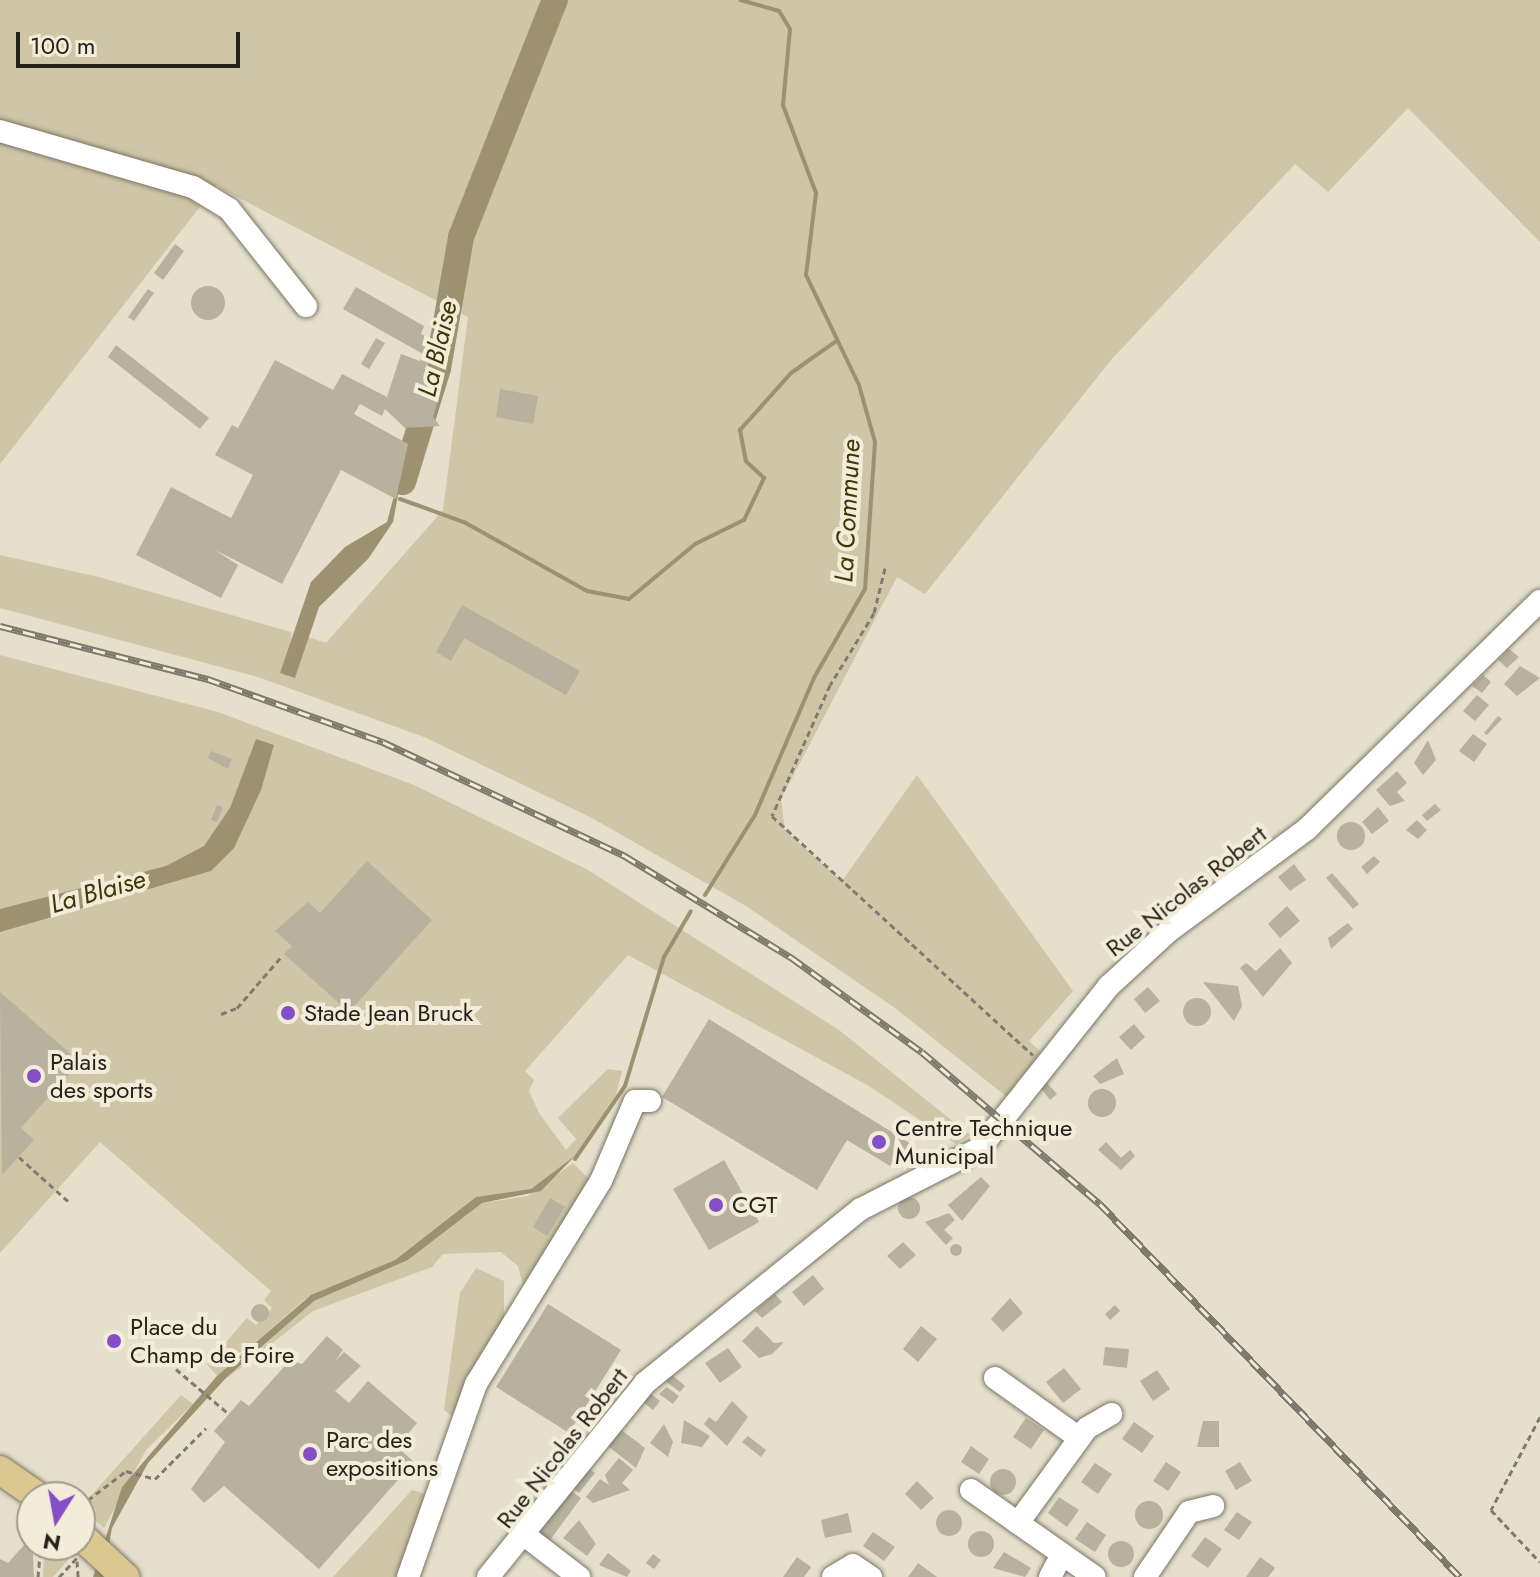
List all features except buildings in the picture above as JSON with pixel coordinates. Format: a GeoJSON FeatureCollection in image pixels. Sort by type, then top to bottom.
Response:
{"type":"FeatureCollection","features":[{"type":"Feature","properties":{"kind":"main road"},"geometry":{"type":"LineString","coordinates":[[96,1558],[125,1577]]}},
{"type":"Feature","properties":{"kind":"street"},"geometry":{"type":"LineString","coordinates":[[0,131],[193,187],[229,209],[306,306]]}},
{"type":"Feature","properties":{"kind":"street","name":"Rue Nicolas Robert"},"geometry":{"type":"LineString","coordinates":[[488,1577],[527,1537],[645,1383],[861,1209],[980,1148],[1109,986],[1170,930],[1307,829],[1540,601]]}},
{"type":"Feature","properties":{"kind":"street"},"geometry":{"type":"LineString","coordinates":[[408,1577],[476,1384],[601,1181],[635,1101],[650,1101]]}},
{"type":"Feature","properties":{"kind":"street"},"geometry":{"type":"LineString","coordinates":[[995,1378],[1079,1438]]}},
{"type":"Feature","properties":{"kind":"street"},"geometry":{"type":"LineString","coordinates":[[1018,1523],[1079,1438],[1111,1414]]}},
{"type":"Feature","properties":{"kind":"street"},"geometry":{"type":"LineString","coordinates":[[971,1490],[1095,1577]]}},
{"type":"Feature","properties":{"kind":"street"},"geometry":{"type":"LineString","coordinates":[[1145,1577],[1189,1512],[1213,1506]]}},
{"type":"Feature","properties":{"kind":"street"},"geometry":{"type":"LineString","coordinates":[[527,1537],[579,1577]]}},
{"type":"Feature","properties":{"kind":"street"},"geometry":{"type":"LineString","coordinates":[[1050,1577],[1061,1556]]}},
{"type":"Feature","properties":{"kind":"street"},"geometry":{"type":"LineString","coordinates":[[833,1577],[853,1565],[871,1577]]}},
{"type":"Feature","properties":{"kind":"path"},"geometry":{"type":"LineString","coordinates":[[885,568],[874,613],[830,685],[772,816],[1045,1066]]}},
{"type":"Feature","properties":{"kind":"path"},"geometry":{"type":"LineString","coordinates":[[221,1014],[237,1008],[281,957]]}},
{"type":"Feature","properties":{"kind":"path"},"geometry":{"type":"LineString","coordinates":[[19,1157],[70,1203]]}},
{"type":"Feature","properties":{"kind":"path"},"geometry":{"type":"LineString","coordinates":[[176,1369],[229,1414]]}},
{"type":"Feature","properties":{"kind":"path"},"geometry":{"type":"LineString","coordinates":[[1540,1417],[1491,1510],[1540,1562]]}},
{"type":"Feature","properties":{"kind":"path"},"geometry":{"type":"LineString","coordinates":[[96,1494],[126,1471],[155,1479],[206,1428]]}},
{"type":"Feature","properties":{"kind":"shaded area"},"geometry":{"type":"Polygon","coordinates":[[[0,0],[1540,0],[1540,242],[1408,108],[1328,192],[1295,164],[1111,360],[925,594],[897,577],[781,799],[785,830],[842,881],[917,775],[1073,991],[1029,1041],[1041,1052],[1007,1097],[895,1008],[746,906],[592,818],[424,737],[258,677],[0,608],[0,555],[99,577],[291,632],[295,678],[308,637],[326,643],[443,510],[468,317],[216,186],[0,464],[0,0]]]}},
{"type":"Feature","properties":{"kind":"shaded area","name":"Stade Jean Bruck"},"geometry":{"type":"Polygon","coordinates":[[[0,655],[218,712],[414,785],[588,870],[839,1030],[970,1135],[956,1144],[869,1086],[628,955],[525,1071],[534,1080],[529,1091],[539,1113],[566,1150],[576,1139],[558,1118],[608,1069],[622,1071],[615,1098],[576,1155],[531,1189],[476,1197],[395,1260],[305,1299],[217,1376],[207,1364],[247,1318],[256,1325],[272,1308],[264,1300],[271,1291],[100,1142],[0,1253],[0,655]]]}},
{"type":"Feature","properties":{"kind":"shaded area"},"geometry":{"type":"Polygon","coordinates":[[[573,1163],[590,1180],[523,1285],[518,1266],[501,1252],[443,1254],[432,1267],[313,1311],[224,1381],[314,1301],[408,1260],[482,1203],[528,1196],[573,1163]]]}},
{"type":"Feature","properties":{"kind":"shaded area"},"geometry":{"type":"Polygon","coordinates":[[[476,1268],[504,1281],[504,1317],[453,1417],[444,1410],[460,1293],[476,1268]]]}},
{"type":"Feature","properties":{"kind":"shaded area"},"geometry":{"type":"Polygon","coordinates":[[[181,1395],[193,1404],[146,1450],[104,1528],[96,1521],[96,1490],[181,1395]]]}},
{"type":"Feature","properties":{"kind":"shaded area"},"geometry":{"type":"Polygon","coordinates":[[[412,1490],[425,1494],[400,1577],[333,1577],[412,1490]]]}},
{"type":"Feature","properties":{"kind":"shaded area"},"geometry":{"type":"Polygon","coordinates":[[[44,1561],[67,1561],[53,1577],[43,1577],[44,1561]]]}},
{"type":"Feature","properties":{"kind":"water"},"geometry":{"type":"Polygon","coordinates":[[[408,443],[393,522],[368,559],[319,607],[295,678],[280,673],[311,582],[345,547],[387,522],[408,443]]]}},
{"type":"Feature","properties":{"kind":"water"},"geometry":{"type":"Polygon","coordinates":[[[256,739],[274,745],[261,790],[234,848],[211,871],[0,932],[0,909],[166,866],[204,846],[230,808],[256,739]]]}},
{"type":"Feature","properties":{"kind":"water"},"geometry":{"type":"Polygon","coordinates":[[[576,1155],[541,1191],[482,1203],[408,1260],[314,1301],[225,1379],[148,1463],[112,1528],[103,1577],[93,1577],[122,1487],[217,1376],[311,1295],[395,1260],[476,1197],[531,1189],[576,1155]]]}},
{"type":"Feature","properties":{"kind":"waterway","name":"La Blaise"},"geometry":{"type":"LineString","coordinates":[[403,482],[438,368],[461,237],[555,0]]}},
{"type":"Feature","properties":{"kind":"waterway","name":"La Commune"},"geometry":{"type":"LineString","coordinates":[[705,895],[755,815],[815,676],[865,589],[875,442],[859,385],[806,275],[816,193],[783,105],[790,29],[779,11],[741,0]]}},
{"type":"Feature","properties":{"kind":"waterway"},"geometry":{"type":"LineString","coordinates":[[400,499],[464,522],[587,591],[629,599],[695,544],[744,520],[764,478],[746,461],[740,430],[791,373],[835,342]]}},
{"type":"Feature","properties":{"kind":"waterway"},"geometry":{"type":"LineString","coordinates":[[575,1159],[625,1086],[664,957],[691,911]]}},
{"type":"Feature","properties":{"kind":"railway"},"geometry":{"type":"LineString","coordinates":[[0,626],[208,679],[383,742],[625,856],[792,958],[922,1052],[1100,1204],[1460,1577]]}},
{"type":"Feature","properties":{"kind":"place","name":"Stade Jean Bruck"},"geometry":{"type":"Point","coordinates":[288,1013]}},
{"type":"Feature","properties":{"kind":"place","name":"Palais des sports"},"geometry":{"type":"Point","coordinates":[34,1076]}},
{"type":"Feature","properties":{"kind":"place","name":"Centre Technique Municipal"},"geometry":{"type":"Point","coordinates":[879,1142]}},
{"type":"Feature","properties":{"kind":"place","name":"CGT"},"geometry":{"type":"Point","coordinates":[716,1205]}},
{"type":"Feature","properties":{"kind":"place","name":"Place du Champ de Foire"},"geometry":{"type":"Point","coordinates":[114,1341]}},
{"type":"Feature","properties":{"kind":"place","name":"Parc des expositions"},"geometry":{"type":"Point","coordinates":[310,1454]}}]}
